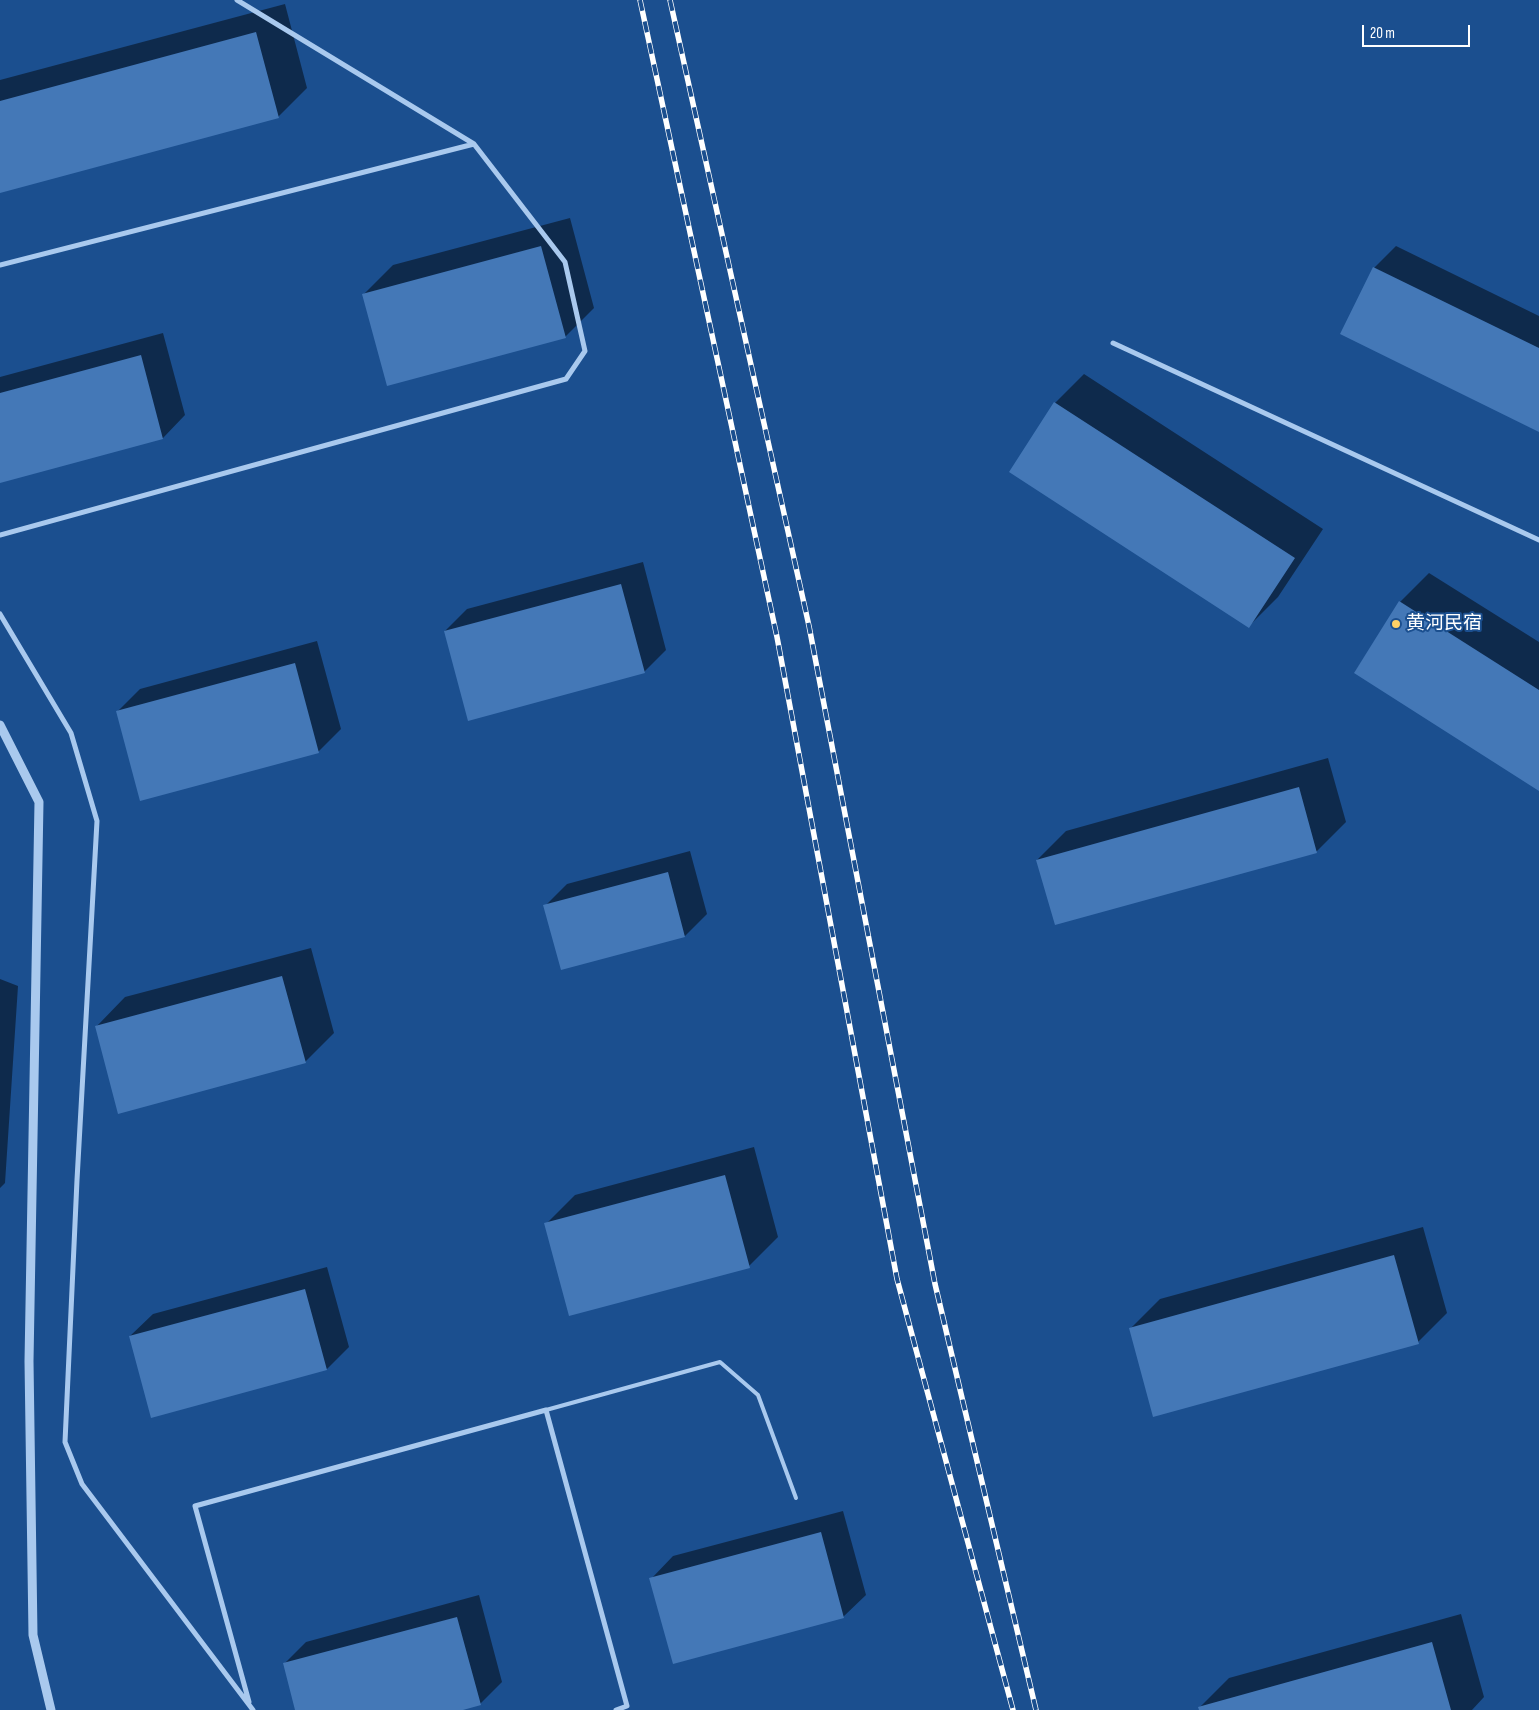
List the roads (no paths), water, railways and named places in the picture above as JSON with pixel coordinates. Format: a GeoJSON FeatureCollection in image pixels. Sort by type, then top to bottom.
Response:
{"type":"FeatureCollection","features":[{"type":"Feature","properties":{"kind":"street"},"geometry":{"type":"LineString","coordinates":[[0,535],[566,379],[585,351],[565,262],[474,144],[237,0]]}},
{"type":"Feature","properties":{"kind":"street"},"geometry":{"type":"LineString","coordinates":[[0,265],[474,144]]}},
{"type":"Feature","properties":{"kind":"street"},"geometry":{"type":"LineString","coordinates":[[1112,343],[1539,540]]}},
{"type":"Feature","properties":{"kind":"street"},"geometry":{"type":"LineString","coordinates":[[0,614],[71,733],[97,821],[77,1170],[65,1442],[82,1484],[251,1708]]}},
{"type":"Feature","properties":{"kind":"street"},"geometry":{"type":"LineString","coordinates":[[0,725],[39,802],[30,1361],[33,1635],[51,1710]]}},
{"type":"Feature","properties":{"kind":"street"},"geometry":{"type":"LineString","coordinates":[[251,1708],[195,1506],[546,1410],[627,1706],[616,1710]]}},
{"type":"Feature","properties":{"kind":"lane"},"geometry":{"type":"LineString","coordinates":[[546,1410],[720,1362],[758,1394],[796,1498]]}},
{"type":"Feature","properties":{"kind":"railway"},"geometry":{"type":"LineString","coordinates":[[640,0],[777,637],[897,1279],[1013,1710]]}},
{"type":"Feature","properties":{"kind":"railway"},"geometry":{"type":"LineString","coordinates":[[670,0],[809,626],[935,1284],[1036,1710]]}},
{"type":"Feature","properties":{"kind":"place","name":"黄河民宿"},"geometry":{"type":"Point","coordinates":[1396,624]}}]}
